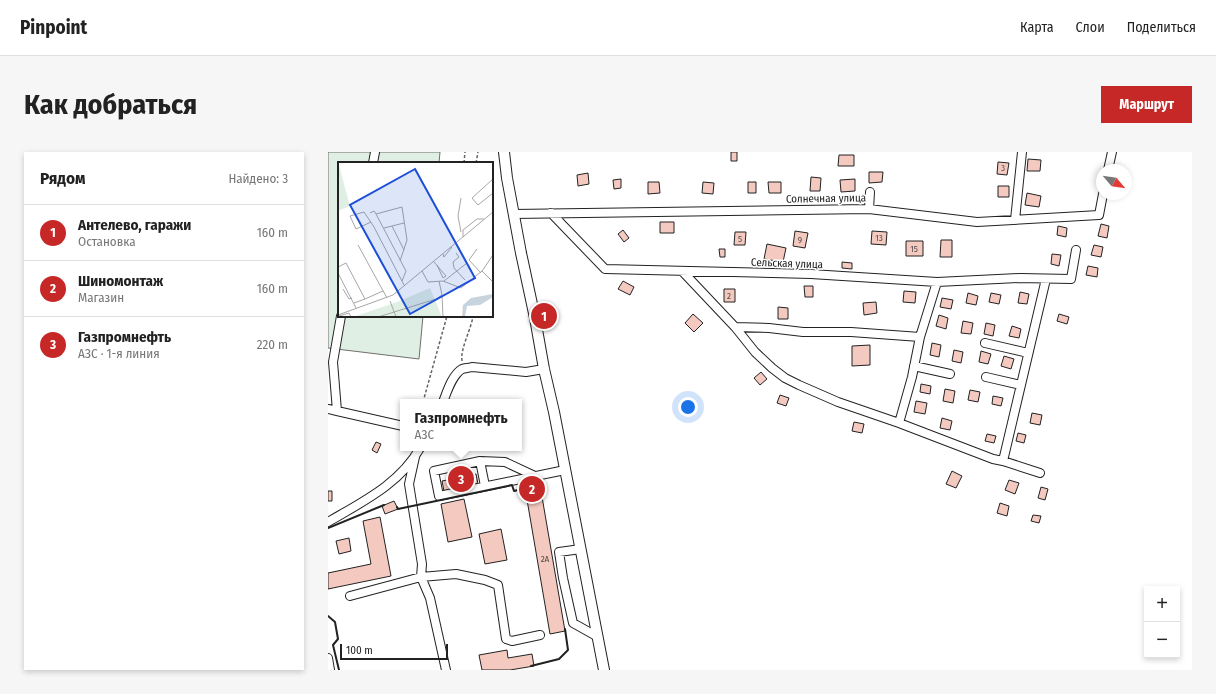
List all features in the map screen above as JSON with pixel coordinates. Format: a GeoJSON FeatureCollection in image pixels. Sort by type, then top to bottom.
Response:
{"type":"FeatureCollection","features":[{"type":"Feature","properties":{"kind":"main road"},"geometry":{"type":"LineString","coordinates":[[504,152],[513,214],[566,470],[604,670]]}},
{"type":"Feature","properties":{"kind":"street"},"geometry":{"type":"LineString","coordinates":[[373,162],[375,152]]}},
{"type":"Feature","properties":{"kind":"street"},"geometry":{"type":"LineString","coordinates":[[1015,220],[1022,152]]}},
{"type":"Feature","properties":{"kind":"street"},"geometry":{"type":"LineString","coordinates":[[1109,164],[1112,152]]}},
{"type":"Feature","properties":{"kind":"street"},"geometry":{"type":"LineString","coordinates":[[869,209],[870,192]]}},
{"type":"Feature","properties":{"kind":"street","name":"Солнечная улица"},"geometry":{"type":"LineString","coordinates":[[513,214],[869,209],[971,222],[1099,215],[1102,200]]}},
{"type":"Feature","properties":{"kind":"street","name":"Сельская улица"},"geometry":{"type":"LineString","coordinates":[[551,213],[605,269],[811,274],[937,282],[1020,278],[1071,279],[1076,250]]}},
{"type":"Feature","properties":{"kind":"street"},"geometry":{"type":"LineString","coordinates":[[683,272],[735,327],[755,352],[784,378],[838,402],[899,422],[992,459],[1040,473]]}},
{"type":"Feature","properties":{"kind":"street"},"geometry":{"type":"LineString","coordinates":[[1003,461],[1046,279]]}},
{"type":"Feature","properties":{"kind":"street"},"geometry":{"type":"LineString","coordinates":[[899,422],[920,337],[937,282]]}},
{"type":"Feature","properties":{"kind":"street"},"geometry":{"type":"LineString","coordinates":[[337,411],[333,362],[341,317]]}},
{"type":"Feature","properties":{"kind":"street"},"geometry":{"type":"LineString","coordinates":[[735,327],[769,328],[802,332],[851,332],[920,337]]}},
{"type":"Feature","properties":{"kind":"street"},"geometry":{"type":"LineString","coordinates":[[985,343],[1028,353]]}},
{"type":"Feature","properties":{"kind":"street"},"geometry":{"type":"LineString","coordinates":[[914,366],[950,374]]}},
{"type":"Feature","properties":{"kind":"street"},"geometry":{"type":"LineString","coordinates":[[444,399],[452,382],[457,374],[463,369],[472,367],[526,372],[544,369]]}},
{"type":"Feature","properties":{"kind":"street"},"geometry":{"type":"LineString","coordinates":[[986,377],[1021,385]]}},
{"type":"Feature","properties":{"kind":"street"},"geometry":{"type":"LineString","coordinates":[[328,409],[400,425]]}},
{"type":"Feature","properties":{"kind":"street"},"geometry":{"type":"LineString","coordinates":[[328,522],[379,492],[398,476],[418,451]]}},
{"type":"Feature","properties":{"kind":"street"},"geometry":{"type":"LineString","coordinates":[[415,457],[409,484],[422,564],[421,578],[430,598],[446,670]]}},
{"type":"Feature","properties":{"kind":"street"},"geometry":{"type":"LineString","coordinates":[[534,476],[505,462],[480,461],[434,471],[439,496],[566,470]]}},
{"type":"Feature","properties":{"kind":"street"},"geometry":{"type":"LineString","coordinates":[[480,461],[485,486]]}},
{"type":"Feature","properties":{"kind":"street"},"geometry":{"type":"LineString","coordinates":[[581,549],[559,552],[563,578],[573,623],[598,637]]}},
{"type":"Feature","properties":{"kind":"street"},"geometry":{"type":"LineString","coordinates":[[350,596],[421,578],[456,574],[485,580],[498,585],[506,639],[512,641],[540,635]]}},
{"type":"Feature","properties":{"kind":"street"},"geometry":{"type":"LineString","coordinates":[[328,658],[330,670]]}},
{"type":"Feature","properties":{"kind":"path"},"geometry":{"type":"LineString","coordinates":[[464,162],[465,152]]}},
{"type":"Feature","properties":{"kind":"path"},"geometry":{"type":"LineString","coordinates":[[476,162],[478,152]]}},
{"type":"Feature","properties":{"kind":"path"},"geometry":{"type":"LineString","coordinates":[[424,399],[447,317]]}},
{"type":"Feature","properties":{"kind":"path"},"geometry":{"type":"LineString","coordinates":[[463,369],[461,355],[471,327],[473,317]]}},
{"type":"Feature","properties":{"kind":"green space"},"geometry":{"type":"Polygon","coordinates":[[[328,152],[440,152],[439,162],[338,162],[338,317],[423,317],[419,359],[328,348],[328,152]]]}},
{"type":"Feature","properties":{"kind":"building"},"geometry":{"type":"Polygon","coordinates":[[[731,152],[737,152],[737,161],[731,161],[731,152]]]}},
{"type":"Feature","properties":{"kind":"building"},"geometry":{"type":"Polygon","coordinates":[[[839,155],[854,155],[854,166],[838,166],[839,155]]]}},
{"type":"Feature","properties":{"kind":"building"},"geometry":{"type":"Polygon","coordinates":[[[1028,159],[1041,160],[1040,171],[1027,171],[1028,159]]]}},
{"type":"Feature","properties":{"kind":"building"},"geometry":{"type":"Polygon","coordinates":[[[998,162],[1009,163],[1007,175],[997,174],[998,162]]]}},
{"type":"Feature","properties":{"kind":"building"},"geometry":{"type":"Polygon","coordinates":[[[869,172],[883,172],[882,182],[869,183],[869,172]]]}},
{"type":"Feature","properties":{"kind":"building"},"geometry":{"type":"Polygon","coordinates":[[[588,173],[589,184],[578,186],[577,175],[588,173]]]}},
{"type":"Feature","properties":{"kind":"building"},"geometry":{"type":"Polygon","coordinates":[[[811,177],[821,178],[820,191],[810,191],[811,177]]]}},
{"type":"Feature","properties":{"kind":"building"},"geometry":{"type":"Polygon","coordinates":[[[621,179],[621,188],[614,189],[613,180],[621,179]]]}},
{"type":"Feature","properties":{"kind":"building"},"geometry":{"type":"Polygon","coordinates":[[[855,179],[855,191],[841,192],[840,180],[855,179]]]}},
{"type":"Feature","properties":{"kind":"building"},"geometry":{"type":"Polygon","coordinates":[[[648,182],[659,182],[660,193],[648,194],[648,182]]]}},
{"type":"Feature","properties":{"kind":"building"},"geometry":{"type":"Polygon","coordinates":[[[703,182],[714,183],[713,194],[702,193],[703,182]]]}},
{"type":"Feature","properties":{"kind":"building"},"geometry":{"type":"Polygon","coordinates":[[[748,182],[756,182],[756,193],[748,193],[748,182]]]}},
{"type":"Feature","properties":{"kind":"building"},"geometry":{"type":"Polygon","coordinates":[[[768,182],[781,182],[781,193],[769,193],[768,182]]]}},
{"type":"Feature","properties":{"kind":"building"},"geometry":{"type":"Polygon","coordinates":[[[998,186],[1009,186],[1009,197],[998,197],[998,186]]]}},
{"type":"Feature","properties":{"kind":"building"},"geometry":{"type":"Polygon","coordinates":[[[1027,193],[1041,196],[1039,207],[1025,205],[1027,193]]]}},
{"type":"Feature","properties":{"kind":"building"},"geometry":{"type":"Polygon","coordinates":[[[660,222],[674,222],[674,233],[660,233],[660,222]]]}},
{"type":"Feature","properties":{"kind":"building"},"geometry":{"type":"Polygon","coordinates":[[[1101,224],[1109,226],[1107,238],[1098,236],[1101,224]]]}},
{"type":"Feature","properties":{"kind":"building"},"geometry":{"type":"Polygon","coordinates":[[[1058,226],[1067,228],[1066,237],[1057,235],[1058,226]]]}},
{"type":"Feature","properties":{"kind":"building"},"geometry":{"type":"Polygon","coordinates":[[[623,230],[629,238],[624,242],[618,234],[623,230]]]}},
{"type":"Feature","properties":{"kind":"building"},"geometry":{"type":"Polygon","coordinates":[[[795,231],[808,233],[805,248],[793,246],[795,231]]]}},
{"type":"Feature","properties":{"kind":"building"},"geometry":{"type":"Polygon","coordinates":[[[872,231],[887,232],[886,245],[871,244],[872,231]]]}},
{"type":"Feature","properties":{"kind":"building"},"geometry":{"type":"Polygon","coordinates":[[[735,232],[746,232],[745,245],[734,245],[735,232]]]}},
{"type":"Feature","properties":{"kind":"building"},"geometry":{"type":"Polygon","coordinates":[[[941,240],[952,240],[952,257],[940,257],[941,240]]]}},
{"type":"Feature","properties":{"kind":"building"},"geometry":{"type":"Polygon","coordinates":[[[906,241],[923,241],[923,256],[906,256],[906,241]]]}},
{"type":"Feature","properties":{"kind":"building"},"geometry":{"type":"Polygon","coordinates":[[[767,244],[786,248],[783,262],[764,259],[767,244]]]}},
{"type":"Feature","properties":{"kind":"building"},"geometry":{"type":"Polygon","coordinates":[[[1094,245],[1103,247],[1101,257],[1091,255],[1094,245]]]}},
{"type":"Feature","properties":{"kind":"building"},"geometry":{"type":"Polygon","coordinates":[[[719,249],[725,249],[725,257],[720,257],[719,249]]]}},
{"type":"Feature","properties":{"kind":"building"},"geometry":{"type":"Polygon","coordinates":[[[1052,254],[1061,255],[1059,266],[1051,264],[1052,254]]]}},
{"type":"Feature","properties":{"kind":"building"},"geometry":{"type":"Polygon","coordinates":[[[842,262],[852,263],[852,269],[842,268],[842,262]]]}},
{"type":"Feature","properties":{"kind":"building"},"geometry":{"type":"Polygon","coordinates":[[[1088,266],[1098,268],[1097,277],[1086,275],[1088,266]]]}},
{"type":"Feature","properties":{"kind":"building"},"geometry":{"type":"Polygon","coordinates":[[[623,281],[634,287],[630,295],[618,289],[623,281]]]}},
{"type":"Feature","properties":{"kind":"building"},"geometry":{"type":"Polygon","coordinates":[[[804,286],[813,286],[813,297],[805,297],[804,286]]]}},
{"type":"Feature","properties":{"kind":"building"},"geometry":{"type":"Polygon","coordinates":[[[724,289],[735,289],[735,302],[724,302],[724,289]]]}},
{"type":"Feature","properties":{"kind":"building"},"geometry":{"type":"Polygon","coordinates":[[[904,291],[916,292],[915,303],[903,302],[904,291]]]}},
{"type":"Feature","properties":{"kind":"building"},"geometry":{"type":"Polygon","coordinates":[[[1020,292],[1029,294],[1027,304],[1018,303],[1020,292]]]}},
{"type":"Feature","properties":{"kind":"building"},"geometry":{"type":"Polygon","coordinates":[[[968,293],[978,296],[976,305],[966,303],[968,293]]]}},
{"type":"Feature","properties":{"kind":"building"},"geometry":{"type":"Polygon","coordinates":[[[991,293],[1001,295],[999,304],[989,302],[991,293]]]}},
{"type":"Feature","properties":{"kind":"building"},"geometry":{"type":"Polygon","coordinates":[[[942,298],[953,300],[951,309],[940,307],[942,298]]]}},
{"type":"Feature","properties":{"kind":"building"},"geometry":{"type":"Polygon","coordinates":[[[876,302],[877,313],[864,315],[863,303],[876,302]]]}},
{"type":"Feature","properties":{"kind":"building"},"geometry":{"type":"Polygon","coordinates":[[[778,307],[788,308],[788,319],[778,319],[778,307]]]}},
{"type":"Feature","properties":{"kind":"building"},"geometry":{"type":"Polygon","coordinates":[[[693,314],[703,323],[694,332],[685,323],[693,314]]]}},
{"type":"Feature","properties":{"kind":"building"},"geometry":{"type":"Polygon","coordinates":[[[1059,314],[1069,317],[1067,324],[1057,321],[1059,314]]]}},
{"type":"Feature","properties":{"kind":"building"},"geometry":{"type":"Polygon","coordinates":[[[939,315],[948,318],[946,329],[936,326],[939,315]]]}},
{"type":"Feature","properties":{"kind":"building"},"geometry":{"type":"Polygon","coordinates":[[[963,321],[973,323],[971,334],[961,333],[963,321]]]}},
{"type":"Feature","properties":{"kind":"building"},"geometry":{"type":"Polygon","coordinates":[[[986,323],[995,325],[993,336],[984,334],[986,323]]]}},
{"type":"Feature","properties":{"kind":"building"},"geometry":{"type":"Polygon","coordinates":[[[1012,326],[1021,329],[1019,338],[1009,336],[1012,326]]]}},
{"type":"Feature","properties":{"kind":"building"},"geometry":{"type":"Polygon","coordinates":[[[932,343],[941,345],[939,357],[930,355],[932,343]]]}},
{"type":"Feature","properties":{"kind":"building"},"geometry":{"type":"Polygon","coordinates":[[[870,345],[870,365],[852,366],[852,346],[870,345]]]}},
{"type":"Feature","properties":{"kind":"building"},"geometry":{"type":"Polygon","coordinates":[[[954,350],[963,352],[961,363],[952,361],[954,350]]]}},
{"type":"Feature","properties":{"kind":"building"},"geometry":{"type":"Polygon","coordinates":[[[981,351],[991,354],[988,364],[979,362],[981,351]]]}},
{"type":"Feature","properties":{"kind":"building"},"geometry":{"type":"Polygon","coordinates":[[[1004,356],[1014,359],[1011,369],[1001,366],[1004,356]]]}},
{"type":"Feature","properties":{"kind":"building"},"geometry":{"type":"Polygon","coordinates":[[[761,372],[767,379],[760,385],[754,378],[761,372]]]}},
{"type":"Feature","properties":{"kind":"building"},"geometry":{"type":"Polygon","coordinates":[[[921,384],[931,386],[930,394],[920,392],[921,384]]]}},
{"type":"Feature","properties":{"kind":"building"},"geometry":{"type":"Polygon","coordinates":[[[945,389],[955,391],[953,403],[943,401],[945,389]]]}},
{"type":"Feature","properties":{"kind":"building"},"geometry":{"type":"Polygon","coordinates":[[[970,390],[980,392],[978,402],[968,400],[970,390]]]}},
{"type":"Feature","properties":{"kind":"building"},"geometry":{"type":"Polygon","coordinates":[[[780,395],[789,398],[786,406],[777,403],[780,395]]]}},
{"type":"Feature","properties":{"kind":"building"},"geometry":{"type":"Polygon","coordinates":[[[993,396],[1003,398],[1001,406],[992,404],[993,396]]]}},
{"type":"Feature","properties":{"kind":"building"},"geometry":{"type":"Polygon","coordinates":[[[916,401],[927,403],[925,414],[914,412],[916,401]]]}},
{"type":"Feature","properties":{"kind":"building"},"geometry":{"type":"Polygon","coordinates":[[[1032,413],[1042,415],[1040,425],[1030,423],[1032,413]]]}},
{"type":"Feature","properties":{"kind":"building"},"geometry":{"type":"Polygon","coordinates":[[[942,418],[952,421],[950,430],[940,428],[942,418]]]}},
{"type":"Feature","properties":{"kind":"building"},"geometry":{"type":"Polygon","coordinates":[[[854,422],[864,424],[862,433],[852,431],[854,422]]]}},
{"type":"Feature","properties":{"kind":"building"},"geometry":{"type":"Polygon","coordinates":[[[1018,433],[1026,435],[1024,443],[1016,441],[1018,433]]]}},
{"type":"Feature","properties":{"kind":"building"},"geometry":{"type":"Polygon","coordinates":[[[987,434],[996,436],[994,443],[985,441],[987,434]]]}},
{"type":"Feature","properties":{"kind":"building"},"geometry":{"type":"Polygon","coordinates":[[[376,442],[381,444],[377,453],[372,450],[376,442]]]}},
{"type":"Feature","properties":{"kind":"building"},"geometry":{"type":"Polygon","coordinates":[[[952,471],[962,476],[956,488],[946,484],[952,471]]]}},
{"type":"Feature","properties":{"kind":"building"},"geometry":{"type":"Polygon","coordinates":[[[476,474],[478,484],[444,491],[442,481],[476,474]]]}},
{"type":"Feature","properties":{"kind":"building"},"geometry":{"type":"Polygon","coordinates":[[[1009,480],[1019,483],[1015,494],[1005,490],[1009,480]]]}},
{"type":"Feature","properties":{"kind":"building"},"geometry":{"type":"Polygon","coordinates":[[[540,485],[565,631],[550,634],[525,488],[540,485]]]}},
{"type":"Feature","properties":{"kind":"building"},"geometry":{"type":"Polygon","coordinates":[[[1041,487],[1048,489],[1045,500],[1038,498],[1041,487]]]}},
{"type":"Feature","properties":{"kind":"building"},"geometry":{"type":"Polygon","coordinates":[[[328,491],[332,491],[332,501],[328,501],[328,491]]]}},
{"type":"Feature","properties":{"kind":"building"},"geometry":{"type":"Polygon","coordinates":[[[464,499],[472,537],[448,542],[441,504],[464,499]]]}},
{"type":"Feature","properties":{"kind":"building"},"geometry":{"type":"Polygon","coordinates":[[[394,501],[398,509],[385,514],[382,506],[394,501]]]}},
{"type":"Feature","properties":{"kind":"building"},"geometry":{"type":"Polygon","coordinates":[[[1000,503],[1009,506],[1007,516],[997,513],[1000,503]]]}},
{"type":"Feature","properties":{"kind":"building"},"geometry":{"type":"Polygon","coordinates":[[[1033,515],[1041,516],[1039,523],[1031,521],[1033,515]]]}},
{"type":"Feature","properties":{"kind":"building"},"geometry":{"type":"Polygon","coordinates":[[[380,517],[391,576],[328,589],[328,573],[371,564],[363,521],[380,517]]]}},
{"type":"Feature","properties":{"kind":"building"},"geometry":{"type":"Polygon","coordinates":[[[501,529],[507,560],[485,564],[479,534],[501,529]]]}},
{"type":"Feature","properties":{"kind":"building"},"geometry":{"type":"Polygon","coordinates":[[[349,538],[351,551],[339,554],[336,541],[349,538]]]}},
{"type":"Feature","properties":{"kind":"building"},"geometry":{"type":"Polygon","coordinates":[[[507,650],[508,658],[532,654],[534,666],[510,670],[482,670],[479,655],[507,650]]]}},
{"type":"Feature","properties":{"kind":"wall"},"geometry":{"type":"LineString","coordinates":[[397,507],[398,509],[512,485],[514,491],[526,488]]}},
{"type":"Feature","properties":{"kind":"wall"},"geometry":{"type":"LineString","coordinates":[[328,528],[384,505]]}},
{"type":"Feature","properties":{"kind":"wall"},"geometry":{"type":"LineString","coordinates":[[328,616],[335,622],[338,639],[333,645],[339,670]]}},
{"type":"Feature","properties":{"kind":"wall"},"geometry":{"type":"LineString","coordinates":[[531,666],[559,659],[568,650],[565,629]]}},
{"type":"Feature","properties":{"kind":"place","name":"Антелево, гаражи"},"geometry":{"type":"Point","coordinates":[544,316]}},
{"type":"Feature","properties":{"kind":"place","name":"Газпромнефть"},"geometry":{"type":"Point","coordinates":[461,479]}},
{"type":"Feature","properties":{"kind":"place","name":"Шиномонтаж"},"geometry":{"type":"Point","coordinates":[532,489]}}]}
